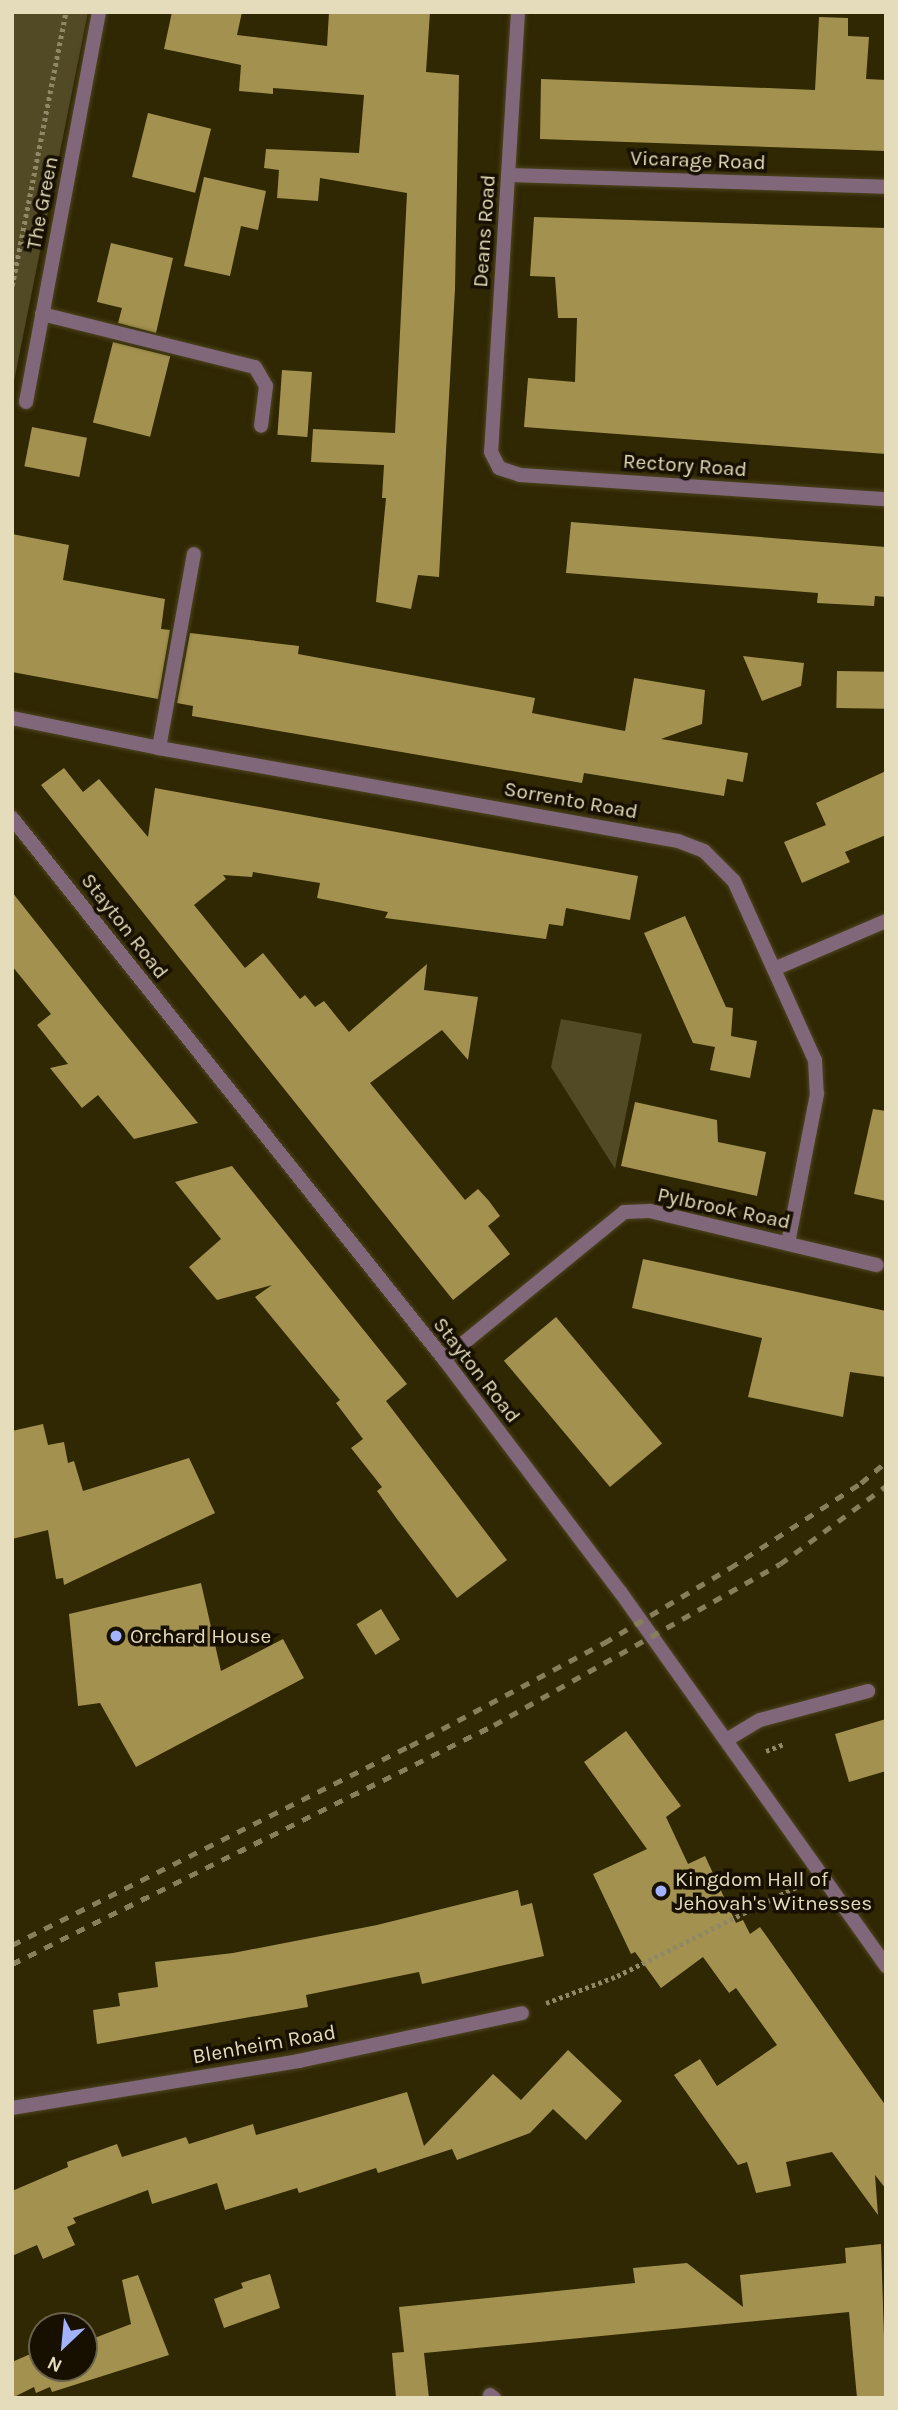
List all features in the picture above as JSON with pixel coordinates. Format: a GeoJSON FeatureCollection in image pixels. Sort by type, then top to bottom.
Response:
{"type":"FeatureCollection","features":[{"type":"Feature","properties":{"kind":"street","name":"The Green"},"geometry":{"type":"LineString","coordinates":[[26,401],[99,12]]}},
{"type":"Feature","properties":{"kind":"street","name":"Deans Road"},"geometry":{"type":"LineString","coordinates":[[491,452],[519,12]]}},
{"type":"Feature","properties":{"kind":"street","name":"Vicarage Road"},"geometry":{"type":"LineString","coordinates":[[508,175],[886,187]]}},
{"type":"Feature","properties":{"kind":"street"},"geometry":{"type":"LineString","coordinates":[[42,314],[255,367],[266,386],[261,426]]}},
{"type":"Feature","properties":{"kind":"street","name":"Rectory Road"},"geometry":{"type":"LineString","coordinates":[[491,452],[499,468],[520,475],[886,499]]}},
{"type":"Feature","properties":{"kind":"street"},"geometry":{"type":"LineString","coordinates":[[159,748],[194,554]]}},
{"type":"Feature","properties":{"kind":"street","name":"Sorrento Road"},"geometry":{"type":"LineString","coordinates":[[12,718],[159,748],[678,841],[704,851],[727,872],[814,1059],[817,1094],[788,1243]]}},
{"type":"Feature","properties":{"kind":"street","name":"Stayton Road"},"geometry":{"type":"LineString","coordinates":[[12,818],[444,1359],[728,1740],[886,1966]]}},
{"type":"Feature","properties":{"kind":"street"},"geometry":{"type":"LineString","coordinates":[[774,969],[886,921]]}},
{"type":"Feature","properties":{"kind":"street","name":"Pylbrook Road"},"geometry":{"type":"LineString","coordinates":[[444,1359],[624,1212],[650,1211],[877,1265]]}},
{"type":"Feature","properties":{"kind":"street"},"geometry":{"type":"LineString","coordinates":[[728,1740],[760,1720],[868,1691]]}},
{"type":"Feature","properties":{"kind":"street","name":"Blenheim Road"},"geometry":{"type":"LineString","coordinates":[[12,2108],[299,2061],[522,2012]]}},
{"type":"Feature","properties":{"kind":"path"},"geometry":{"type":"LineString","coordinates":[[12,286],[65,12]]}},
{"type":"Feature","properties":{"kind":"path"},"geometry":{"type":"LineString","coordinates":[[522,2012],[617,1976],[821,1875]]}},
{"type":"Feature","properties":{"kind":"shaded area"},"geometry":{"type":"Polygon","coordinates":[[[12,12],[88,12],[12,391],[12,12]]]}},
{"type":"Feature","properties":{"kind":"shaded area"},"geometry":{"type":"Polygon","coordinates":[[[561,1019],[642,1034],[615,1169],[551,1067],[561,1019]]]}},
{"type":"Feature","properties":{"kind":"building"},"geometry":{"type":"Polygon","coordinates":[[[172,12],[242,12],[237,35],[327,46],[329,12],[430,12],[426,72],[459,75],[455,289],[439,577],[418,575],[411,609],[376,602],[386,498],[382,498],[384,465],[311,462],[313,429],[395,433],[407,193],[320,178],[318,201],[277,198],[279,170],[264,168],[266,149],[359,153],[364,95],[273,88],[273,94],[239,91],[241,65],[164,49],[172,12]]]}},
{"type":"Feature","properties":{"kind":"building"},"geometry":{"type":"Polygon","coordinates":[[[819,17],[848,18],[848,36],[869,37],[866,79],[886,80],[886,151],[540,139],[541,79],[815,90],[819,17]]]}},
{"type":"Feature","properties":{"kind":"building"},"geometry":{"type":"Polygon","coordinates":[[[148,113],[211,129],[195,193],[132,177],[148,113]]]}},
{"type":"Feature","properties":{"kind":"building"},"geometry":{"type":"Polygon","coordinates":[[[204,177],[266,191],[258,230],[241,226],[230,276],[184,266],[204,177]]]}},
{"type":"Feature","properties":{"kind":"building"},"geometry":{"type":"Polygon","coordinates":[[[534,217],[886,228],[886,454],[524,427],[528,378],[575,382],[577,318],[558,318],[555,277],[530,276],[534,217]]]}},
{"type":"Feature","properties":{"kind":"building"},"geometry":{"type":"Polygon","coordinates":[[[111,243],[173,258],[156,333],[118,323],[122,308],[97,302],[111,243]]]}},
{"type":"Feature","properties":{"kind":"building"},"geometry":{"type":"Polygon","coordinates":[[[113,342],[170,356],[150,437],[93,423],[113,342]]]}},
{"type":"Feature","properties":{"kind":"building"},"geometry":{"type":"Polygon","coordinates":[[[282,370],[312,372],[307,437],[277,435],[282,370]]]}},
{"type":"Feature","properties":{"kind":"building"},"geometry":{"type":"Polygon","coordinates":[[[32,427],[87,438],[79,477],[24,466],[32,427]]]}},
{"type":"Feature","properties":{"kind":"building"},"geometry":{"type":"Polygon","coordinates":[[[571,522],[886,547],[886,597],[875,596],[874,606],[817,603],[818,593],[566,573],[571,522]]]}},
{"type":"Feature","properties":{"kind":"building"},"geometry":{"type":"Polygon","coordinates":[[[12,534],[69,545],[63,580],[165,599],[161,629],[170,630],[158,699],[12,672],[12,534]]]}},
{"type":"Feature","properties":{"kind":"building"},"geometry":{"type":"Polygon","coordinates":[[[190,633],[299,646],[298,654],[535,698],[532,713],[625,731],[634,678],[705,690],[702,724],[661,739],[748,753],[743,782],[727,779],[724,796],[584,773],[582,783],[192,716],[193,706],[177,703],[190,633]]]}},
{"type":"Feature","properties":{"kind":"building"},"geometry":{"type":"Polygon","coordinates":[[[743,656],[804,663],[801,686],[762,701],[743,656]]]}},
{"type":"Feature","properties":{"kind":"building"},"geometry":{"type":"Polygon","coordinates":[[[837,671],[886,672],[885,709],[836,708],[837,671]]]}},
{"type":"Feature","properties":{"kind":"building"},"geometry":{"type":"Polygon","coordinates":[[[64,768],[83,792],[99,779],[148,837],[155,788],[638,876],[630,920],[566,908],[563,926],[549,924],[546,939],[385,918],[388,912],[317,898],[320,883],[253,872],[252,877],[223,875],[226,879],[194,905],[245,968],[263,953],[300,999],[305,995],[315,1007],[324,1001],[349,1032],[427,964],[424,990],[478,997],[468,1060],[442,1030],[370,1083],[465,1200],[478,1189],[489,1201],[500,1216],[488,1226],[510,1254],[453,1300],[41,785],[64,768]]]}},
{"type":"Feature","properties":{"kind":"building"},"geometry":{"type":"Polygon","coordinates":[[[886,771],[886,835],[845,852],[850,862],[802,883],[784,842],[826,825],[816,803],[886,771]]]}},
{"type":"Feature","properties":{"kind":"building"},"geometry":{"type":"Polygon","coordinates":[[[12,892],[198,1123],[134,1139],[98,1095],[82,1108],[50,1068],[68,1064],[37,1025],[51,1014],[12,966],[12,892]]]}},
{"type":"Feature","properties":{"kind":"building"},"geometry":{"type":"Polygon","coordinates":[[[685,916],[726,1007],[733,1008],[731,1036],[757,1041],[750,1078],[710,1070],[715,1047],[693,1043],[644,933],[685,916]]]}},
{"type":"Feature","properties":{"kind":"building"},"geometry":{"type":"Polygon","coordinates":[[[635,1102],[717,1120],[718,1142],[766,1152],[757,1196],[621,1166],[635,1102]]]}},
{"type":"Feature","properties":{"kind":"building"},"geometry":{"type":"Polygon","coordinates":[[[873,1109],[886,1111],[886,1201],[854,1194],[873,1109]]]}},
{"type":"Feature","properties":{"kind":"building"},"geometry":{"type":"Polygon","coordinates":[[[232,1166],[407,1384],[386,1401],[507,1560],[457,1598],[377,1491],[382,1487],[351,1448],[363,1439],[336,1403],[340,1400],[255,1297],[272,1285],[217,1300],[189,1267],[221,1239],[175,1182],[232,1166]]]}},
{"type":"Feature","properties":{"kind":"building"},"geometry":{"type":"Polygon","coordinates":[[[643,1259],[886,1311],[886,1377],[850,1372],[843,1417],[748,1397],[762,1338],[632,1308],[643,1259]]]}},
{"type":"Feature","properties":{"kind":"building"},"geometry":{"type":"Polygon","coordinates":[[[556,1317],[662,1443],[610,1487],[504,1361],[556,1317]]]}},
{"type":"Feature","properties":{"kind":"building"},"geometry":{"type":"Polygon","coordinates":[[[43,1424],[48,1445],[64,1442],[68,1463],[74,1461],[83,1491],[189,1458],[215,1513],[64,1585],[63,1578],[56,1579],[48,1530],[12,1539],[12,1431],[43,1424]]]}},
{"type":"Feature","properties":{"kind":"building"},"geometry":{"type":"Polygon","coordinates":[[[201,1583],[221,1671],[283,1639],[304,1678],[136,1767],[100,1703],[78,1706],[69,1614],[201,1583]]]}},
{"type":"Feature","properties":{"kind":"building"},"geometry":{"type":"Polygon","coordinates":[[[381,1609],[400,1640],[375,1655],[356,1624],[381,1609]]]}},
{"type":"Feature","properties":{"kind":"building"},"geometry":{"type":"Polygon","coordinates":[[[886,1719],[886,1771],[849,1782],[835,1734],[886,1719]]]}},
{"type":"Feature","properties":{"kind":"building"},"geometry":{"type":"Polygon","coordinates":[[[626,1731],[681,1806],[666,1817],[688,1864],[705,1856],[736,1923],[743,1920],[750,1934],[760,1927],[886,2106],[886,2189],[875,2175],[878,2215],[832,2152],[786,2162],[791,2186],[756,2193],[747,2162],[738,2165],[674,2075],[700,2059],[717,2086],[777,2045],[736,1988],[729,1993],[703,1957],[661,1988],[635,1952],[631,1954],[593,1874],[647,1849],[584,1762],[626,1731]]]}},
{"type":"Feature","properties":{"kind":"building"},"geometry":{"type":"Polygon","coordinates":[[[518,1890],[521,1906],[532,1903],[544,1956],[422,1984],[419,1972],[306,1995],[308,2007],[97,2044],[93,2010],[120,2006],[118,1993],[158,1987],[155,1962],[233,1953],[377,1925],[518,1890]]]}},
{"type":"Feature","properties":{"kind":"building"},"geometry":{"type":"Polygon","coordinates":[[[568,2050],[622,2101],[586,2140],[553,2109],[530,2133],[457,2160],[452,2149],[378,2173],[376,2168],[299,2193],[297,2188],[225,2210],[217,2183],[152,2204],[148,2190],[73,2218],[76,2223],[67,2227],[75,2245],[43,2259],[37,2245],[12,2256],[12,2191],[68,2167],[67,2162],[117,2144],[122,2157],[186,2137],[189,2144],[253,2124],[256,2135],[407,2092],[424,2146],[493,2074],[521,2100],[568,2050]]]}},
{"type":"Feature","properties":{"kind":"building"},"geometry":{"type":"Polygon","coordinates":[[[881,2244],[886,2398],[857,2398],[849,2312],[424,2353],[429,2398],[396,2398],[392,2353],[404,2352],[399,2307],[635,2283],[633,2268],[687,2263],[743,2307],[740,2275],[846,2263],[845,2248],[881,2244]]]}},
{"type":"Feature","properties":{"kind":"building"},"geometry":{"type":"Polygon","coordinates":[[[270,2274],[280,2308],[224,2328],[214,2299],[243,2288],[241,2283],[270,2274]]]}},
{"type":"Feature","properties":{"kind":"building"},"geometry":{"type":"Polygon","coordinates":[[[138,2275],[169,2355],[98,2377],[98,2337],[131,2324],[122,2280],[138,2275]]]}},
{"type":"Feature","properties":{"kind":"building"},"geometry":{"type":"Polygon","coordinates":[[[28,2355],[28,2382],[84,2382],[52,2392],[50,2387],[36,2393],[34,2387],[12,2398],[12,2362],[28,2355]]]}},
{"type":"Feature","properties":{"kind":"railway"},"geometry":{"type":"LineString","coordinates":[[12,1945],[410,1746],[604,1643],[730,1568],[861,1483],[886,1462]]}},
{"type":"Feature","properties":{"kind":"railway"},"geometry":{"type":"LineString","coordinates":[[12,1964],[494,1725],[780,1564],[886,1486]]}},
{"type":"Feature","properties":{"kind":"place","name":"Orchard House"},"geometry":{"type":"Point","coordinates":[116,1636]}},
{"type":"Feature","properties":{"kind":"place","name":"Kingdom Hall of Jehovah's Witnesses"},"geometry":{"type":"Point","coordinates":[661,1891]}}]}
